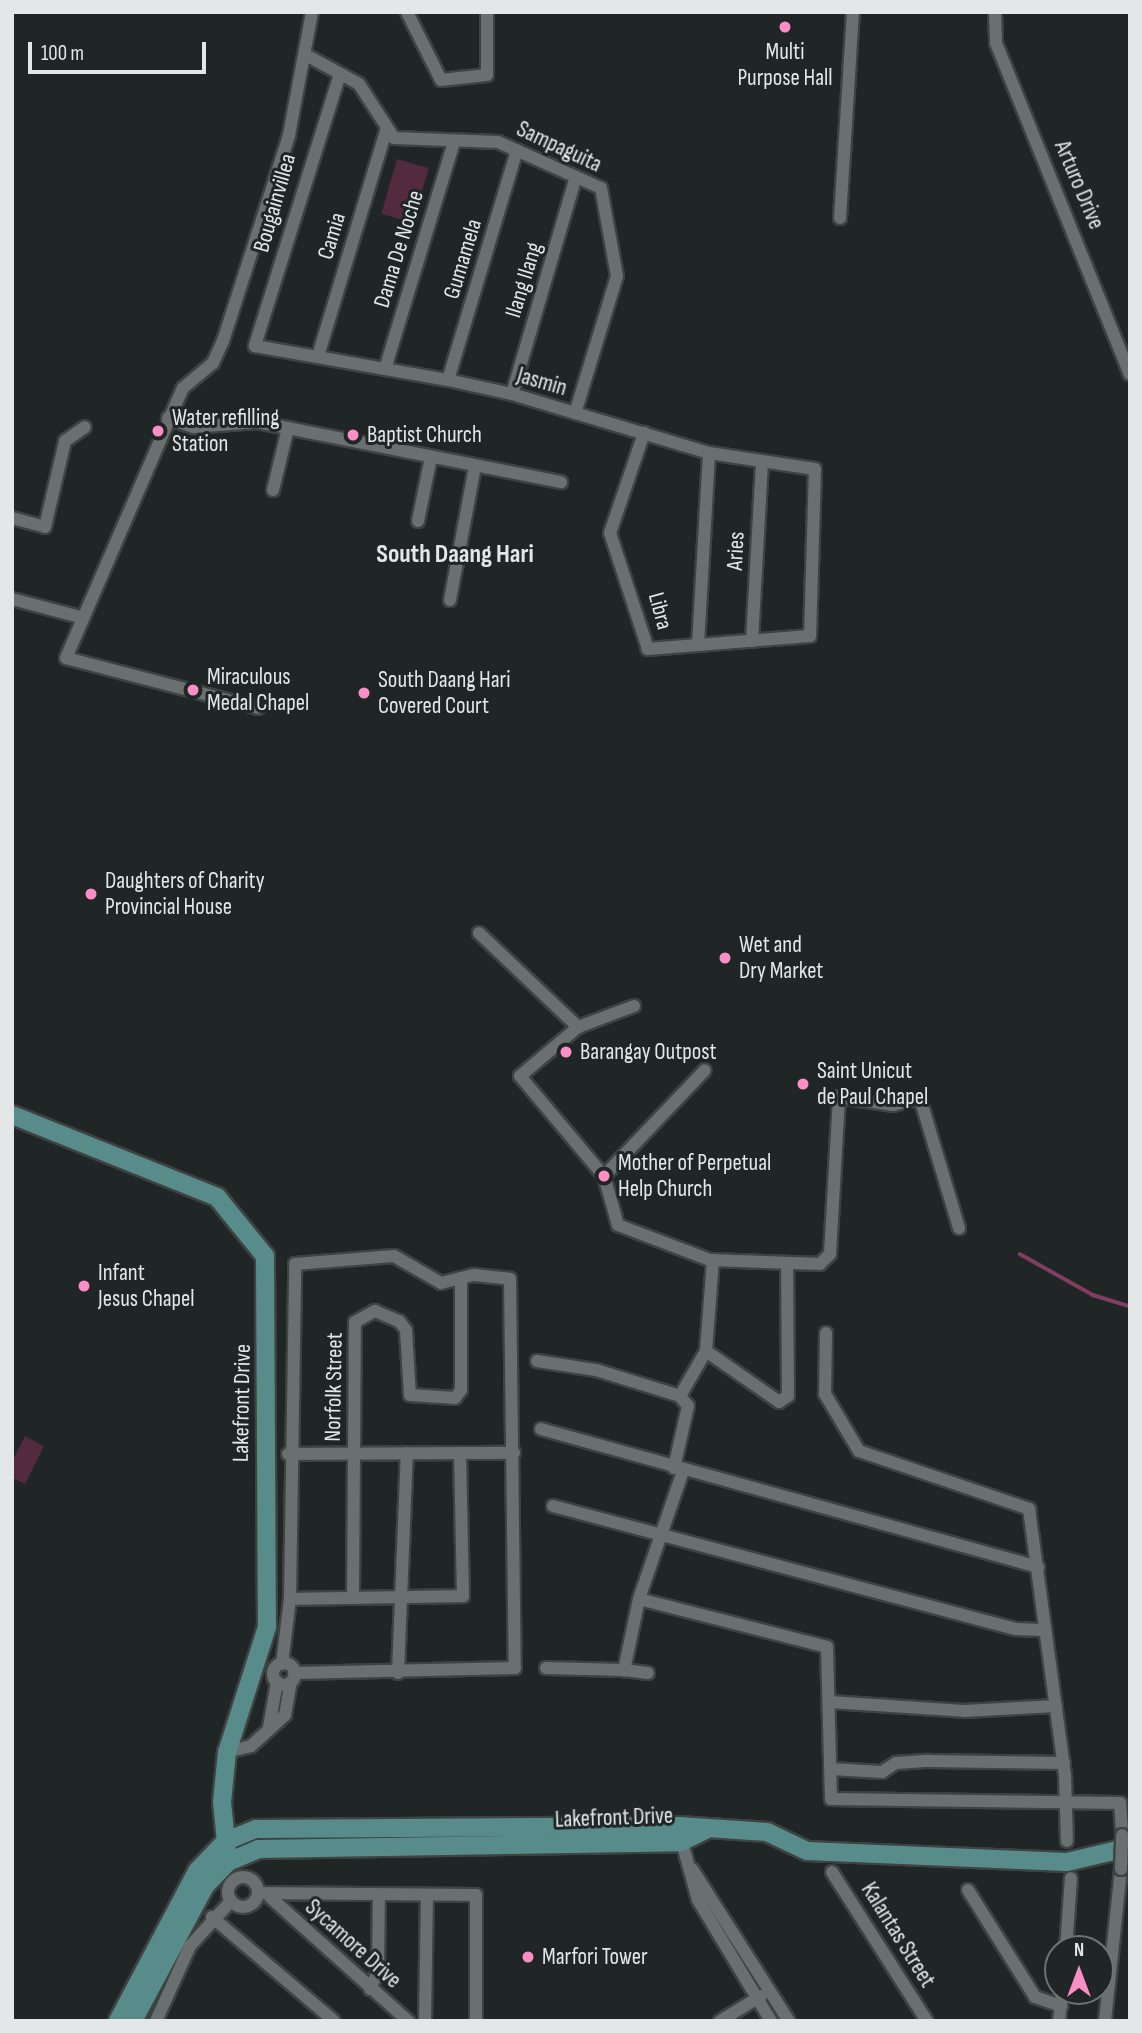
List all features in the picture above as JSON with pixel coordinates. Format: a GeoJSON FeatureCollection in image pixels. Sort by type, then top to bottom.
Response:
{"type":"FeatureCollection","features":[{"type":"Feature","properties":{"kind":"street"},"geometry":{"type":"LineString","coordinates":[[258,708],[66,658],[168,418],[183,388],[213,363],[223,341],[275,187],[306,55],[312,12]]}},
{"type":"Feature","properties":{"kind":"street"},"geometry":{"type":"LineString","coordinates":[[407,12],[441,79],[486,75],[487,12]]}},
{"type":"Feature","properties":{"kind":"street"},"geometry":{"type":"LineString","coordinates":[[840,218],[853,12]]}},
{"type":"Feature","properties":{"kind":"street","name":"Arturo Drive"},"geometry":{"type":"LineString","coordinates":[[995,12],[996,43],[1130,374]]}},
{"type":"Feature","properties":{"kind":"street"},"geometry":{"type":"LineString","coordinates":[[306,55],[359,84],[387,128]]}},
{"type":"Feature","properties":{"kind":"street","name":"Bougainvillea"},"geometry":{"type":"LineString","coordinates":[[255,346],[340,74]]}},
{"type":"Feature","properties":{"kind":"street","name":"Sampaguita"},"geometry":{"type":"LineString","coordinates":[[387,128],[404,142],[498,142],[601,188],[617,276],[575,413]]}},
{"type":"Feature","properties":{"kind":"street","name":"Camia"},"geometry":{"type":"LineString","coordinates":[[318,356],[387,128]]}},
{"type":"Feature","properties":{"kind":"street","name":"Dama De Noche"},"geometry":{"type":"LineString","coordinates":[[385,369],[454,142]]}},
{"type":"Feature","properties":{"kind":"street","name":"Gumamela"},"geometry":{"type":"LineString","coordinates":[[448,380],[517,150]]}},
{"type":"Feature","properties":{"kind":"street","name":"Ilang Ilang"},"geometry":{"type":"LineString","coordinates":[[512,394],[576,177]]}},
{"type":"Feature","properties":{"kind":"street","name":"Jasmin"},"geometry":{"type":"LineString","coordinates":[[255,346],[512,394],[709,453],[762,464],[815,469],[810,636]]}},
{"type":"Feature","properties":{"kind":"street"},"geometry":{"type":"LineString","coordinates":[[168,418],[193,427],[241,421],[288,428],[561,482]]}},
{"type":"Feature","properties":{"kind":"street"},"geometry":{"type":"LineString","coordinates":[[12,518],[45,527],[65,441],[85,427]]}},
{"type":"Feature","properties":{"kind":"street"},"geometry":{"type":"LineString","coordinates":[[273,490],[288,428]]}},
{"type":"Feature","properties":{"kind":"street","name":"Libra"},"geometry":{"type":"LineString","coordinates":[[644,433],[610,533],[648,649],[810,636]]}},
{"type":"Feature","properties":{"kind":"street"},"geometry":{"type":"LineString","coordinates":[[698,645],[709,453]]}},
{"type":"Feature","properties":{"kind":"street"},"geometry":{"type":"LineString","coordinates":[[418,521],[431,457]]}},
{"type":"Feature","properties":{"kind":"street","name":"Aries"},"geometry":{"type":"LineString","coordinates":[[752,640],[762,464]]}},
{"type":"Feature","properties":{"kind":"street"},"geometry":{"type":"LineString","coordinates":[[450,600],[475,466]]}},
{"type":"Feature","properties":{"kind":"street"},"geometry":{"type":"LineString","coordinates":[[12,599],[84,618]]}},
{"type":"Feature","properties":{"kind":"street"},"geometry":{"type":"LineString","coordinates":[[479,933],[578,1027]]}},
{"type":"Feature","properties":{"kind":"street"},"geometry":{"type":"LineString","coordinates":[[634,1006],[578,1027],[520,1076],[604,1176],[618,1224],[713,1260],[820,1264],[830,1254],[839,1097],[893,1105],[920,1098],[959,1228]]}},
{"type":"Feature","properties":{"kind":"street"},"geometry":{"type":"LineString","coordinates":[[604,1176],[705,1070]]}},
{"type":"Feature","properties":{"kind":"street","name":"Lakefront Drive"},"geometry":{"type":"LineString","coordinates":[[12,1115],[217,1197],[265,1256],[267,1627],[227,1752],[226,1841],[229,1862]]}},
{"type":"Feature","properties":{"kind":"street"},"geometry":{"type":"LineString","coordinates":[[227,1752],[251,1746],[292,1700],[292,1678],[282,1664],[290,1599],[288,1454],[295,1264],[394,1256],[434,1281],[501,1275],[514,1288],[514,1668],[292,1678],[277,1682]]}},
{"type":"Feature","properties":{"kind":"street"},"geometry":{"type":"LineString","coordinates":[[681,1396],[706,1351],[713,1260]]}},
{"type":"Feature","properties":{"kind":"street"},"geometry":{"type":"LineString","coordinates":[[706,1351],[784,1401],[787,1264]]}},
{"type":"Feature","properties":{"kind":"street","name":"Norfolk Street"},"geometry":{"type":"LineString","coordinates":[[354,1454],[355,1322],[375,1311],[399,1321],[406,1330],[410,1395],[455,1398],[461,1390],[461,1278]]}},
{"type":"Feature","properties":{"kind":"street"},"geometry":{"type":"LineString","coordinates":[[826,1333],[825,1394],[859,1451],[1023,1503],[1038,1567],[1042,1630],[1063,1763],[1067,1841]]}},
{"type":"Feature","properties":{"kind":"street"},"geometry":{"type":"LineString","coordinates":[[537,1360],[596,1370],[681,1396],[688,1406],[679,1469],[639,1599],[624,1670]]}},
{"type":"Feature","properties":{"kind":"street"},"geometry":{"type":"LineString","coordinates":[[541,1429],[1038,1567]]}},
{"type":"Feature","properties":{"kind":"street"},"geometry":{"type":"LineString","coordinates":[[290,1599],[463,1596],[460,1453]]}},
{"type":"Feature","properties":{"kind":"street"},"geometry":{"type":"LineString","coordinates":[[288,1454],[514,1453]]}},
{"type":"Feature","properties":{"kind":"street"},"geometry":{"type":"LineString","coordinates":[[353,1598],[354,1454]]}},
{"type":"Feature","properties":{"kind":"street"},"geometry":{"type":"LineString","coordinates":[[398,1673],[407,1454]]}},
{"type":"Feature","properties":{"kind":"street"},"geometry":{"type":"LineString","coordinates":[[553,1506],[660,1532],[967,1616],[1042,1630]]}},
{"type":"Feature","properties":{"kind":"street"},"geometry":{"type":"LineString","coordinates":[[639,1599],[828,1647],[831,1799],[1067,1805],[1120,1803],[1126,1841],[1105,2021]]}},
{"type":"Feature","properties":{"kind":"street"},"geometry":{"type":"LineString","coordinates":[[269,1727],[277,1682],[274,1670],[282,1664]]}},
{"type":"Feature","properties":{"kind":"street"},"geometry":{"type":"LineString","coordinates":[[546,1668],[648,1673]]}},
{"type":"Feature","properties":{"kind":"street"},"geometry":{"type":"LineString","coordinates":[[830,1702],[964,1711],[1056,1706]]}},
{"type":"Feature","properties":{"kind":"street"},"geometry":{"type":"LineString","coordinates":[[831,1769],[882,1772],[896,1763],[940,1761],[1063,1763]]}},
{"type":"Feature","properties":{"kind":"street","name":"Lakefront Drive"},"geometry":{"type":"LineString","coordinates":[[118,2021],[197,1871],[226,1841],[256,1829],[680,1834]]}},
{"type":"Feature","properties":{"kind":"street","name":"Lakefront Drive"},"geometry":{"type":"LineString","coordinates":[[133,2021],[186,1917],[229,1862],[258,1849],[680,1834],[706,1830],[767,1832],[807,1851],[1067,1862],[1126,1841]]}},
{"type":"Feature","properties":{"kind":"street"},"geometry":{"type":"LineString","coordinates":[[680,1834],[692,1869],[698,1900],[771,2021]]}},
{"type":"Feature","properties":{"kind":"street"},"geometry":{"type":"LineString","coordinates":[[692,1869],[789,2021]]}},
{"type":"Feature","properties":{"kind":"street","name":"Kalantas Street"},"geometry":{"type":"LineString","coordinates":[[832,1872],[927,2021]]}},
{"type":"Feature","properties":{"kind":"street"},"geometry":{"type":"LineString","coordinates":[[231,1900],[230,1886],[242,1878],[251,1880],[264,1895]]}},
{"type":"Feature","properties":{"kind":"street"},"geometry":{"type":"LineString","coordinates":[[1067,1935],[1071,1878]]}},
{"type":"Feature","properties":{"kind":"street"},"geometry":{"type":"LineString","coordinates":[[968,1890],[1035,1997],[1061,2006],[1059,2021]]}},
{"type":"Feature","properties":{"kind":"street"},"geometry":{"type":"LineString","coordinates":[[231,1900],[247,1906],[264,1895],[476,1895],[476,2021]]}},
{"type":"Feature","properties":{"kind":"street","name":"Sycamore Drive"},"geometry":{"type":"LineString","coordinates":[[264,1895],[408,2021]]}},
{"type":"Feature","properties":{"kind":"street"},"geometry":{"type":"LineString","coordinates":[[370,1989],[378,1972],[379,1895]]}},
{"type":"Feature","properties":{"kind":"street"},"geometry":{"type":"LineString","coordinates":[[425,2021],[427,1895]]}},
{"type":"Feature","properties":{"kind":"street"},"geometry":{"type":"LineString","coordinates":[[156,2021],[190,1945],[212,1917],[231,1900]]}},
{"type":"Feature","properties":{"kind":"street"},"geometry":{"type":"LineString","coordinates":[[212,1917],[334,2021]]}},
{"type":"Feature","properties":{"kind":"street"},"geometry":{"type":"LineString","coordinates":[[720,2021],[769,1992]]}},
{"type":"Feature","properties":{"kind":"shaded area"},"geometry":{"type":"Polygon","coordinates":[[[397,159],[429,168],[413,223],[381,214],[397,159]]]}},
{"type":"Feature","properties":{"kind":"shaded area"},"geometry":{"type":"Polygon","coordinates":[[[25,1436],[44,1446],[25,1484],[12,1478],[12,1461],[25,1436]]]}},
{"type":"Feature","properties":{"kind":"waterway"},"geometry":{"type":"LineString","coordinates":[[1020,1254],[1093,1295],[1130,1306]]}},
{"type":"Feature","properties":{"kind":"place","name":"Multi Purpose Hall"},"geometry":{"type":"Point","coordinates":[785,27]}},
{"type":"Feature","properties":{"kind":"place","name":"Water refilling Station"},"geometry":{"type":"Point","coordinates":[158,431]}},
{"type":"Feature","properties":{"kind":"place","name":"Baptist Church"},"geometry":{"type":"Point","coordinates":[353,435]}},
{"type":"Feature","properties":{"kind":"place","name":"Miraculous Medal Chapel"},"geometry":{"type":"Point","coordinates":[193,690]}},
{"type":"Feature","properties":{"kind":"place","name":"South Daang Hari Covered Court"},"geometry":{"type":"Point","coordinates":[364,693]}},
{"type":"Feature","properties":{"kind":"place","name":"Daughters of Charity Provincial House"},"geometry":{"type":"Point","coordinates":[91,894]}},
{"type":"Feature","properties":{"kind":"place","name":"Wet and Dry Market"},"geometry":{"type":"Point","coordinates":[725,958]}},
{"type":"Feature","properties":{"kind":"place","name":"Barangay Outpost"},"geometry":{"type":"Point","coordinates":[566,1052]}},
{"type":"Feature","properties":{"kind":"place","name":"Saint Unicut de Paul Chapel"},"geometry":{"type":"Point","coordinates":[803,1084]}},
{"type":"Feature","properties":{"kind":"place","name":"Mother of Perpetual Help Church"},"geometry":{"type":"Point","coordinates":[604,1176]}},
{"type":"Feature","properties":{"kind":"place","name":"Infant Jesus Chapel"},"geometry":{"type":"Point","coordinates":[84,1286]}},
{"type":"Feature","properties":{"kind":"place","name":"Marfori Tower"},"geometry":{"type":"Point","coordinates":[528,1957]}},
{"type":"Feature","properties":{"kind":"district","name":"South Daang Hari"},"geometry":{"type":"Point","coordinates":[455,555]}}]}
